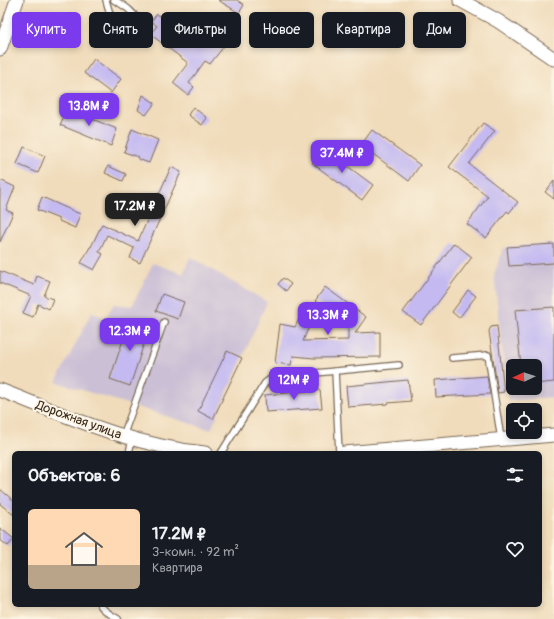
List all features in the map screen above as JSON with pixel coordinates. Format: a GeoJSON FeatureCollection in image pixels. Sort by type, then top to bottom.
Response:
{"type":"FeatureCollection","features":[{"type":"Feature","properties":{"kind":"street"},"geometry":{"type":"LineString","coordinates":[[0,50],[17,0]]}},
{"type":"Feature","properties":{"kind":"street"},"geometry":{"type":"LineString","coordinates":[[460,0],[498,21],[554,59]]}},
{"type":"Feature","properties":{"kind":"street","name":"Дорожная улица"},"geometry":{"type":"LineString","coordinates":[[0,390],[90,425],[166,448],[190,451]]}},
{"type":"Feature","properties":{"kind":"street"},"geometry":{"type":"LineString","coordinates":[[366,451],[554,435]]}},
{"type":"Feature","properties":{"kind":"lane"},"geometry":{"type":"LineString","coordinates":[[106,0],[113,22],[120,34],[128,37],[139,22],[136,16],[128,8],[114,0]]}},
{"type":"Feature","properties":{"kind":"lane"},"geometry":{"type":"LineString","coordinates":[[129,451],[128,437],[164,322]]}},
{"type":"Feature","properties":{"kind":"lane"},"geometry":{"type":"LineString","coordinates":[[452,358],[488,355],[501,439]]}},
{"type":"Feature","properties":{"kind":"lane"},"geometry":{"type":"LineString","coordinates":[[222,451],[267,380],[273,377],[399,365]]}},
{"type":"Feature","properties":{"kind":"lane"},"geometry":{"type":"LineString","coordinates":[[335,371],[339,451]]}},
{"type":"Feature","properties":{"kind":"lane"},"geometry":{"type":"LineString","coordinates":[[101,607],[118,619]]}},
{"type":"Feature","properties":{"kind":"shaded area"},"geometry":{"type":"Polygon","coordinates":[[[554,244],[554,397],[508,401],[507,395],[542,395],[542,359],[506,359],[506,383],[494,275],[503,248],[554,244]]]}},
{"type":"Feature","properties":{"kind":"shaded area"},"geometry":{"type":"Polygon","coordinates":[[[190,257],[267,302],[211,430],[56,382],[92,312],[105,318],[114,304],[132,306],[153,263],[183,274],[190,257]]]}},
{"type":"Feature","properties":{"kind":"building"},"geometry":{"type":"Polygon","coordinates":[[[218,0],[237,0],[244,5],[240,12],[218,0]]]}},
{"type":"Feature","properties":{"kind":"building"},"geometry":{"type":"Polygon","coordinates":[[[157,14],[161,17],[161,42],[153,36],[153,31],[157,26],[153,23],[153,19],[157,14]]]}},
{"type":"Feature","properties":{"kind":"building"},"geometry":{"type":"Polygon","coordinates":[[[168,48],[223,48],[210,64],[205,61],[189,83],[194,87],[188,95],[173,83],[188,63],[168,48]]]}},
{"type":"Feature","properties":{"kind":"building"},"geometry":{"type":"Polygon","coordinates":[[[94,59],[121,79],[111,93],[84,73],[94,59]]]}},
{"type":"Feature","properties":{"kind":"building"},"geometry":{"type":"Polygon","coordinates":[[[143,95],[155,103],[146,115],[138,110],[143,95]]]}},
{"type":"Feature","properties":{"kind":"building"},"geometry":{"type":"Polygon","coordinates":[[[193,107],[207,118],[202,125],[188,115],[193,107]]]}},
{"type":"Feature","properties":{"kind":"building"},"geometry":{"type":"Polygon","coordinates":[[[67,109],[117,129],[111,146],[60,125],[67,109]]]}},
{"type":"Feature","properties":{"kind":"building"},"geometry":{"type":"Polygon","coordinates":[[[483,123],[495,131],[469,164],[518,202],[509,213],[507,211],[486,238],[467,224],[488,196],[449,167],[483,123]]]}},
{"type":"Feature","properties":{"kind":"building"},"geometry":{"type":"Polygon","coordinates":[[[132,129],[158,140],[149,163],[138,159],[139,157],[124,152],[132,129]]]}},
{"type":"Feature","properties":{"kind":"building"},"geometry":{"type":"Polygon","coordinates":[[[372,130],[420,165],[409,181],[361,145],[372,130]]]}},
{"type":"Feature","properties":{"kind":"building"},"geometry":{"type":"Polygon","coordinates":[[[24,147],[45,156],[38,173],[17,164],[24,147]]]}},
{"type":"Feature","properties":{"kind":"building"},"geometry":{"type":"Polygon","coordinates":[[[323,148],[373,185],[362,200],[312,163],[323,148]]]}},
{"type":"Feature","properties":{"kind":"building"},"geometry":{"type":"Polygon","coordinates":[[[108,166],[126,174],[123,181],[105,173],[108,166]]]}},
{"type":"Feature","properties":{"kind":"building"},"geometry":{"type":"Polygon","coordinates":[[[171,167],[181,172],[140,263],[130,258],[134,248],[107,235],[99,252],[103,254],[94,270],[81,263],[91,247],[102,224],[138,241],[171,167]]]}},
{"type":"Feature","properties":{"kind":"building"},"geometry":{"type":"Polygon","coordinates":[[[0,180],[15,187],[6,210],[13,213],[0,242],[0,180]]]}},
{"type":"Feature","properties":{"kind":"building"},"geometry":{"type":"Polygon","coordinates":[[[554,181],[554,199],[545,192],[554,181]]]}},
{"type":"Feature","properties":{"kind":"building"},"geometry":{"type":"Polygon","coordinates":[[[42,197],[80,214],[75,228],[59,221],[59,219],[37,210],[42,197]]]}},
{"type":"Feature","properties":{"kind":"building"},"geometry":{"type":"Polygon","coordinates":[[[454,243],[472,257],[421,325],[403,312],[454,243]]]}},
{"type":"Feature","properties":{"kind":"building"},"geometry":{"type":"Polygon","coordinates":[[[554,244],[554,263],[509,266],[507,247],[554,244]]]}},
{"type":"Feature","properties":{"kind":"building"},"geometry":{"type":"Polygon","coordinates":[[[0,271],[34,285],[37,276],[50,281],[44,296],[53,299],[49,309],[38,304],[33,317],[23,313],[31,296],[0,283],[0,271]]]}},
{"type":"Feature","properties":{"kind":"building"},"geometry":{"type":"Polygon","coordinates":[[[283,278],[291,284],[286,291],[278,284],[283,278]]]}},
{"type":"Feature","properties":{"kind":"building"},"geometry":{"type":"Polygon","coordinates":[[[325,287],[366,317],[355,333],[380,332],[380,357],[314,358],[293,356],[291,365],[275,363],[280,324],[295,327],[299,319],[310,324],[303,341],[348,340],[348,325],[315,301],[325,287]]]}},
{"type":"Feature","properties":{"kind":"building"},"geometry":{"type":"Polygon","coordinates":[[[468,290],[476,296],[459,318],[452,312],[468,290]]]}},
{"type":"Feature","properties":{"kind":"building"},"geometry":{"type":"Polygon","coordinates":[[[162,294],[184,302],[178,319],[156,311],[162,294]]]}},
{"type":"Feature","properties":{"kind":"building"},"geometry":{"type":"Polygon","coordinates":[[[554,307],[554,382],[542,383],[542,359],[520,359],[515,310],[554,307]]]}},
{"type":"Feature","properties":{"kind":"building"},"geometry":{"type":"Polygon","coordinates":[[[130,319],[150,325],[130,386],[110,379],[130,319]]]}},
{"type":"Feature","properties":{"kind":"building"},"geometry":{"type":"Polygon","coordinates":[[[497,326],[504,392],[498,393],[489,331],[491,327],[497,326]]]}},
{"type":"Feature","properties":{"kind":"building"},"geometry":{"type":"Polygon","coordinates":[[[227,351],[242,358],[213,419],[198,411],[227,351]]]}},
{"type":"Feature","properties":{"kind":"building"},"geometry":{"type":"Polygon","coordinates":[[[487,376],[490,394],[436,397],[435,380],[487,376]]]}},
{"type":"Feature","properties":{"kind":"building"},"geometry":{"type":"Polygon","coordinates":[[[408,380],[411,401],[348,407],[346,386],[408,380]]]}},
{"type":"Feature","properties":{"kind":"building"},"geometry":{"type":"Polygon","coordinates":[[[320,390],[322,408],[266,412],[265,395],[320,390]]]}},
{"type":"Feature","properties":{"kind":"building"},"geometry":{"type":"Polygon","coordinates":[[[0,489],[12,499],[12,513],[0,504],[0,489]]]}},
{"type":"Feature","properties":{"kind":"building"},"geometry":{"type":"Polygon","coordinates":[[[0,528],[12,537],[12,541],[8,546],[0,540],[0,528]]]}}]}
